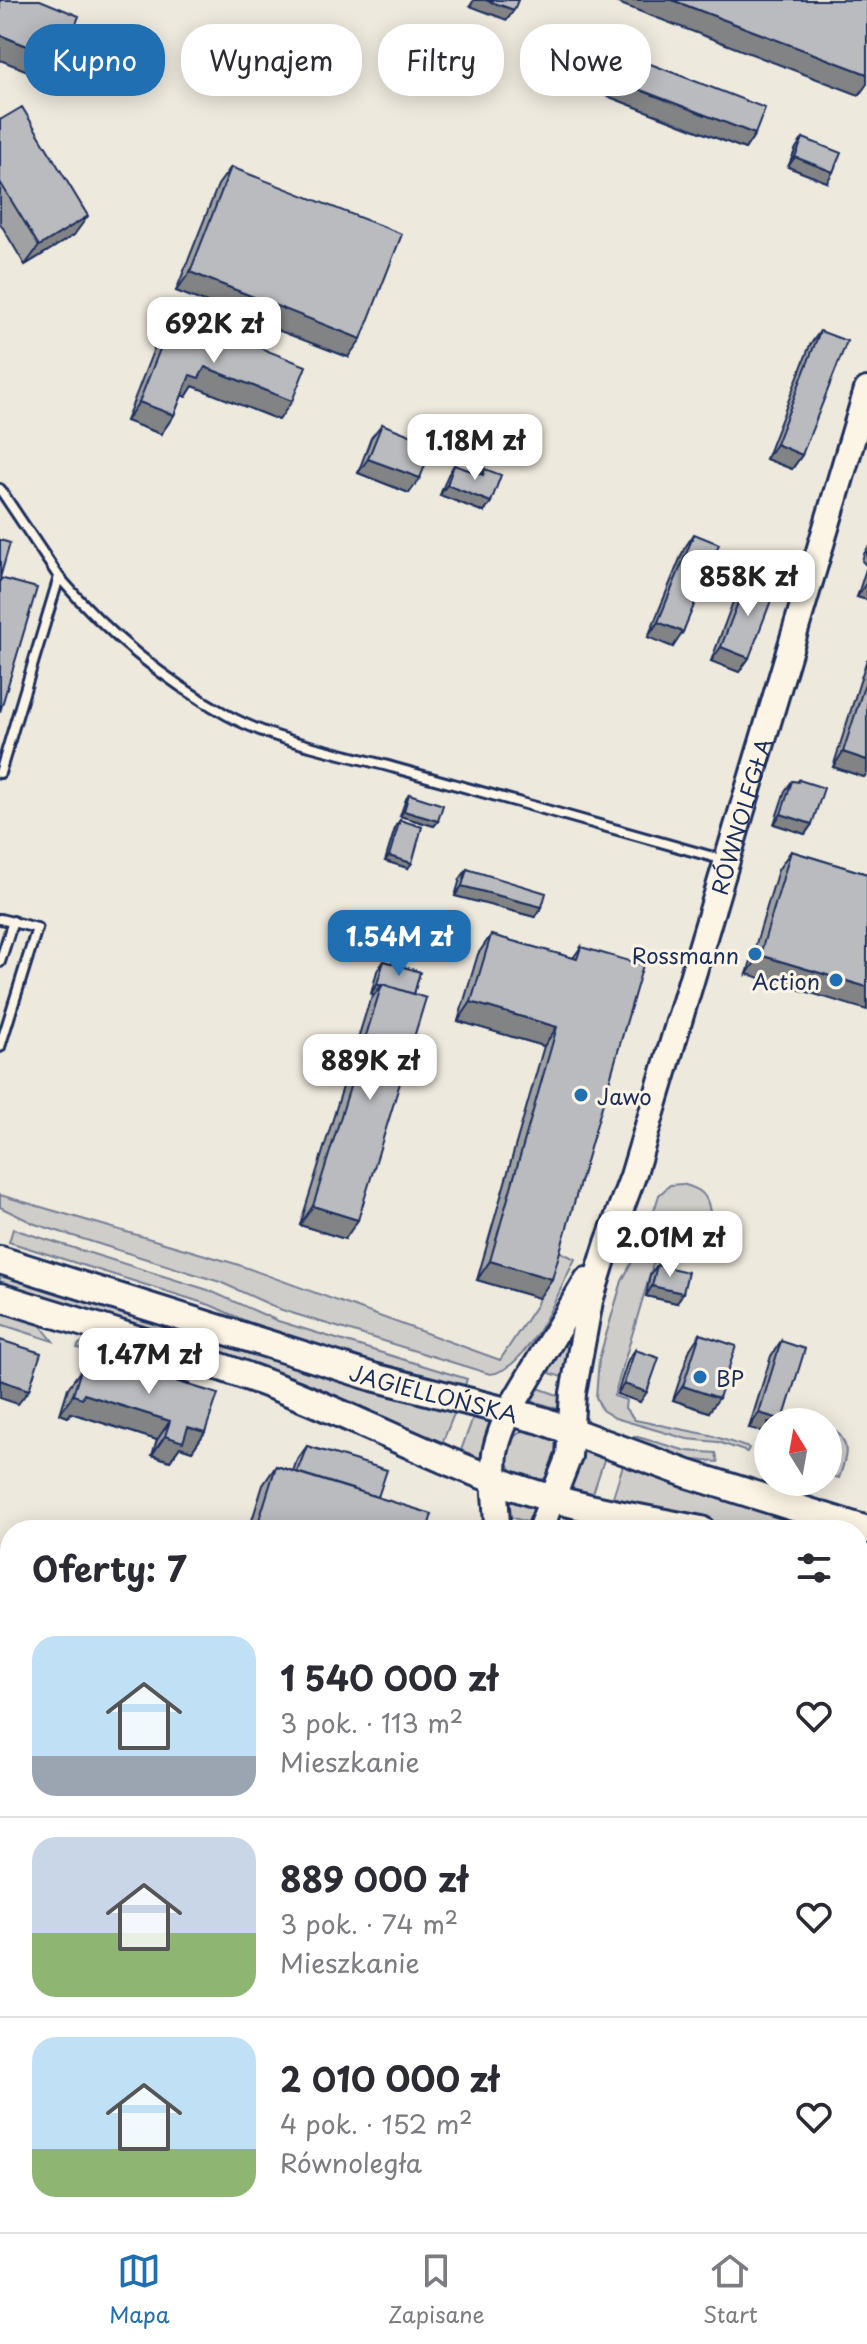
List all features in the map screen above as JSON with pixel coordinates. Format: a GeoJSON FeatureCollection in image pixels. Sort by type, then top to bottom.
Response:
{"type":"FeatureCollection","features":[{"type":"Feature","properties":{"kind":"main road","name":"JAGIELLOŃSKA"},"geometry":{"type":"LineString","coordinates":[[0,1260],[373,1377],[509,1411],[688,1474],[835,1520]]}},
{"type":"Feature","properties":{"kind":"main road","name":"JAGIELLOŃSKA"},"geometry":{"type":"LineString","coordinates":[[0,1297],[219,1366],[494,1479],[553,1499],[653,1520]]}},
{"type":"Feature","properties":{"kind":"street","name":"RÓWNOLEGŁA"},"geometry":{"type":"LineString","coordinates":[[544,1520],[569,1456],[581,1340],[608,1243],[633,1176],[867,390]]}},
{"type":"Feature","properties":{"kind":"street","name":"RÓWNOLEGŁA"},"geometry":{"type":"LineString","coordinates":[[496,1520],[495,1451],[509,1411],[608,1243]]}},
{"type":"Feature","properties":{"kind":"lane"},"geometry":{"type":"LineString","coordinates":[[0,489],[59,577],[93,616],[158,673],[229,716],[302,745],[379,763],[728,861]]}},
{"type":"Feature","properties":{"kind":"lane"},"geometry":{"type":"LineString","coordinates":[[0,773],[59,577]]}},
{"type":"Feature","properties":{"kind":"lane"},"geometry":{"type":"LineString","coordinates":[[0,919],[37,928],[0,1047]]}},
{"type":"Feature","properties":{"kind":"lane"},"geometry":{"type":"LineString","coordinates":[[0,962],[13,921]]}},
{"type":"Feature","properties":{"kind":"shaded area"},"geometry":{"type":"Polygon","coordinates":[[[682,1184],[696,1189],[708,1202],[710,1219],[707,1229],[692,1242],[653,1264],[614,1396],[626,1400],[625,1408],[635,1420],[710,1435],[749,1448],[747,1452],[718,1442],[687,1439],[615,1418],[602,1410],[596,1397],[599,1359],[622,1281],[647,1233],[659,1195],[670,1185],[682,1184]]]}},
{"type":"Feature","properties":{"kind":"shaded area"},"geometry":{"type":"Polygon","coordinates":[[[0,1195],[236,1264],[500,1360],[537,1304],[550,1259],[559,1251],[575,1259],[552,1308],[530,1344],[504,1369],[490,1374],[282,1310],[220,1282],[35,1224],[0,1207],[0,1195]]]}},
{"type":"Feature","properties":{"kind":"shaded area"},"geometry":{"type":"Polygon","coordinates":[[[13,1229],[208,1290],[278,1321],[467,1379],[463,1391],[279,1336],[210,1305],[9,1242],[13,1229]]]}},
{"type":"Feature","properties":{"kind":"shaded area"},"geometry":{"type":"Polygon","coordinates":[[[0,1271],[456,1409],[441,1446],[0,1286],[0,1271]]]}},
{"type":"Feature","properties":{"kind":"shaded area"},"geometry":{"type":"Polygon","coordinates":[[[0,1307],[37,1321],[53,1341],[0,1324],[0,1307]]]}},
{"type":"Feature","properties":{"kind":"shaded area"},"geometry":{"type":"Polygon","coordinates":[[[575,1324],[568,1379],[546,1372],[570,1326],[575,1324]]]}},
{"type":"Feature","properties":{"kind":"shaded area"},"geometry":{"type":"Polygon","coordinates":[[[90,1339],[123,1349],[153,1366],[152,1372],[77,1348],[90,1339]]]}},
{"type":"Feature","properties":{"kind":"shaded area"},"geometry":{"type":"Polygon","coordinates":[[[538,1388],[566,1398],[563,1410],[532,1401],[538,1388]]]}},
{"type":"Feature","properties":{"kind":"shaded area"},"geometry":{"type":"Polygon","coordinates":[[[474,1415],[491,1419],[492,1424],[490,1441],[480,1461],[460,1453],[474,1415]]]}},
{"type":"Feature","properties":{"kind":"shaded area"},"geometry":{"type":"Polygon","coordinates":[[[533,1429],[551,1437],[559,1455],[551,1473],[533,1481],[515,1473],[507,1455],[515,1437],[533,1429]]]}},
{"type":"Feature","properties":{"kind":"shaded area"},"geometry":{"type":"Polygon","coordinates":[[[634,1436],[687,1451],[716,1453],[718,1462],[680,1459],[632,1443],[634,1436]]]}},
{"type":"Feature","properties":{"kind":"shaded area"},"geometry":{"type":"Polygon","coordinates":[[[842,1439],[846,1448],[842,1468],[842,1439]]]}},
{"type":"Feature","properties":{"kind":"shaded area"},"geometry":{"type":"Polygon","coordinates":[[[584,1448],[606,1454],[592,1496],[567,1490],[584,1448]]]}},
{"type":"Feature","properties":{"kind":"shaded area"},"geometry":{"type":"Polygon","coordinates":[[[624,1462],[801,1520],[708,1520],[612,1500],[624,1462]]]}},
{"type":"Feature","properties":{"kind":"shaded area"},"geometry":{"type":"Polygon","coordinates":[[[514,1501],[535,1509],[531,1520],[504,1515],[507,1503],[514,1501]]]}},
{"type":"Feature","properties":{"kind":"building"},"geometry":{"type":"Polygon","coordinates":[[[0,0],[40,0],[79,16],[76,24],[24,24],[24,45],[0,35],[0,0]]]}},
{"type":"Feature","properties":{"kind":"building"},"geometry":{"type":"Polygon","coordinates":[[[486,0],[518,0],[514,10],[486,0]]]}},
{"type":"Feature","properties":{"kind":"building"},"geometry":{"type":"Polygon","coordinates":[[[672,0],[867,0],[867,74],[672,0]]]}},
{"type":"Feature","properties":{"kind":"building"},"geometry":{"type":"Polygon","coordinates":[[[651,64],[765,108],[755,134],[651,94],[651,64]]]}},
{"type":"Feature","properties":{"kind":"building"},"geometry":{"type":"Polygon","coordinates":[[[22,107],[88,216],[39,246],[0,182],[0,120],[22,107]]]}},
{"type":"Feature","properties":{"kind":"building"},"geometry":{"type":"Polygon","coordinates":[[[803,138],[841,153],[833,172],[795,157],[803,138]]]}},
{"type":"Feature","properties":{"kind":"building"},"geometry":{"type":"Polygon","coordinates":[[[231,167],[402,234],[361,339],[190,272],[231,167]]]}},
{"type":"Feature","properties":{"kind":"building"},"geometry":{"type":"Polygon","coordinates":[[[174,314],[306,366],[292,401],[205,367],[199,378],[190,375],[174,415],[139,402],[174,314]]]}},
{"type":"Feature","properties":{"kind":"building"},"geometry":{"type":"Polygon","coordinates":[[[820,331],[847,341],[802,455],[776,444],[820,331]]]}},
{"type":"Feature","properties":{"kind":"building"},"geometry":{"type":"Polygon","coordinates":[[[382,424],[433,444],[420,478],[368,459],[382,424]]]}},
{"type":"Feature","properties":{"kind":"building"},"geometry":{"type":"Polygon","coordinates":[[[454,465],[483,475],[485,469],[501,475],[491,502],[447,485],[454,465]]]}},
{"type":"Feature","properties":{"kind":"building"},"geometry":{"type":"Polygon","coordinates":[[[694,534],[719,544],[683,632],[658,622],[694,534]]]}},
{"type":"Feature","properties":{"kind":"building"},"geometry":{"type":"Polygon","coordinates":[[[0,540],[10,543],[0,578],[0,540]]]}},
{"type":"Feature","properties":{"kind":"building"},"geometry":{"type":"Polygon","coordinates":[[[0,578],[37,588],[0,712],[0,578]]]}},
{"type":"Feature","properties":{"kind":"building"},"geometry":{"type":"Polygon","coordinates":[[[747,579],[775,590],[749,658],[721,647],[747,579]]]}},
{"type":"Feature","properties":{"kind":"building"},"geometry":{"type":"Polygon","coordinates":[[[867,677],[867,760],[843,752],[867,677]]]}},
{"type":"Feature","properties":{"kind":"building"},"geometry":{"type":"Polygon","coordinates":[[[799,780],[824,788],[812,824],[781,814],[792,781],[799,780]]]}},
{"type":"Feature","properties":{"kind":"building"},"geometry":{"type":"Polygon","coordinates":[[[409,794],[443,805],[438,821],[404,811],[409,794]]]}},
{"type":"Feature","properties":{"kind":"building"},"geometry":{"type":"Polygon","coordinates":[[[400,820],[422,827],[412,863],[389,856],[400,820]]]}},
{"type":"Feature","properties":{"kind":"building"},"geometry":{"type":"Polygon","coordinates":[[[791,851],[867,874],[867,987],[760,955],[791,851]]]}},
{"type":"Feature","properties":{"kind":"building"},"geometry":{"type":"Polygon","coordinates":[[[467,869],[546,893],[542,907],[462,886],[467,869]]]}},
{"type":"Feature","properties":{"kind":"building"},"geometry":{"type":"Polygon","coordinates":[[[491,935],[577,959],[581,947],[643,965],[552,1279],[490,1261],[557,1027],[471,1002],[491,935]]]}},
{"type":"Feature","properties":{"kind":"building"},"geometry":{"type":"Polygon","coordinates":[[[384,961],[420,972],[414,994],[377,984],[384,961]]]}},
{"type":"Feature","properties":{"kind":"building"},"geometry":{"type":"Polygon","coordinates":[[[382,984],[426,998],[358,1220],[313,1206],[382,984]]]}},
{"type":"Feature","properties":{"kind":"building"},"geometry":{"type":"Polygon","coordinates":[[[657,1265],[688,1272],[683,1293],[652,1286],[657,1265]]]}},
{"type":"Feature","properties":{"kind":"building"},"geometry":{"type":"Polygon","coordinates":[[[700,1334],[736,1346],[719,1398],[683,1386],[700,1334]]]}},
{"type":"Feature","properties":{"kind":"building"},"geometry":{"type":"Polygon","coordinates":[[[0,1340],[41,1353],[29,1390],[0,1380],[0,1340]]]}},
{"type":"Feature","properties":{"kind":"building"},"geometry":{"type":"Polygon","coordinates":[[[781,1341],[805,1349],[787,1408],[761,1408],[781,1341]]]}},
{"type":"Feature","properties":{"kind":"building"},"geometry":{"type":"Polygon","coordinates":[[[635,1350],[659,1358],[647,1392],[624,1384],[635,1350]]]}},
{"type":"Feature","properties":{"kind":"building"},"geometry":{"type":"Polygon","coordinates":[[[95,1356],[218,1394],[205,1432],[188,1427],[183,1442],[165,1436],[170,1421],[84,1394],[82,1398],[73,1395],[81,1370],[90,1372],[95,1356]]]}},
{"type":"Feature","properties":{"kind":"building"},"geometry":{"type":"Polygon","coordinates":[[[307,1446],[387,1470],[378,1497],[297,1472],[307,1446]]]}},
{"type":"Feature","properties":{"kind":"building"},"geometry":{"type":"Polygon","coordinates":[[[276,1466],[432,1514],[430,1520],[259,1520],[276,1466]]]}},
{"type":"Feature","properties":{"kind":"place","name":"Rossmann"},"geometry":{"type":"Point","coordinates":[755,954]}},
{"type":"Feature","properties":{"kind":"place","name":"Action"},"geometry":{"type":"Point","coordinates":[836,980]}},
{"type":"Feature","properties":{"kind":"place","name":"Jawo"},"geometry":{"type":"Point","coordinates":[581,1095]}},
{"type":"Feature","properties":{"kind":"place","name":"BP"},"geometry":{"type":"Point","coordinates":[700,1377]}}]}
